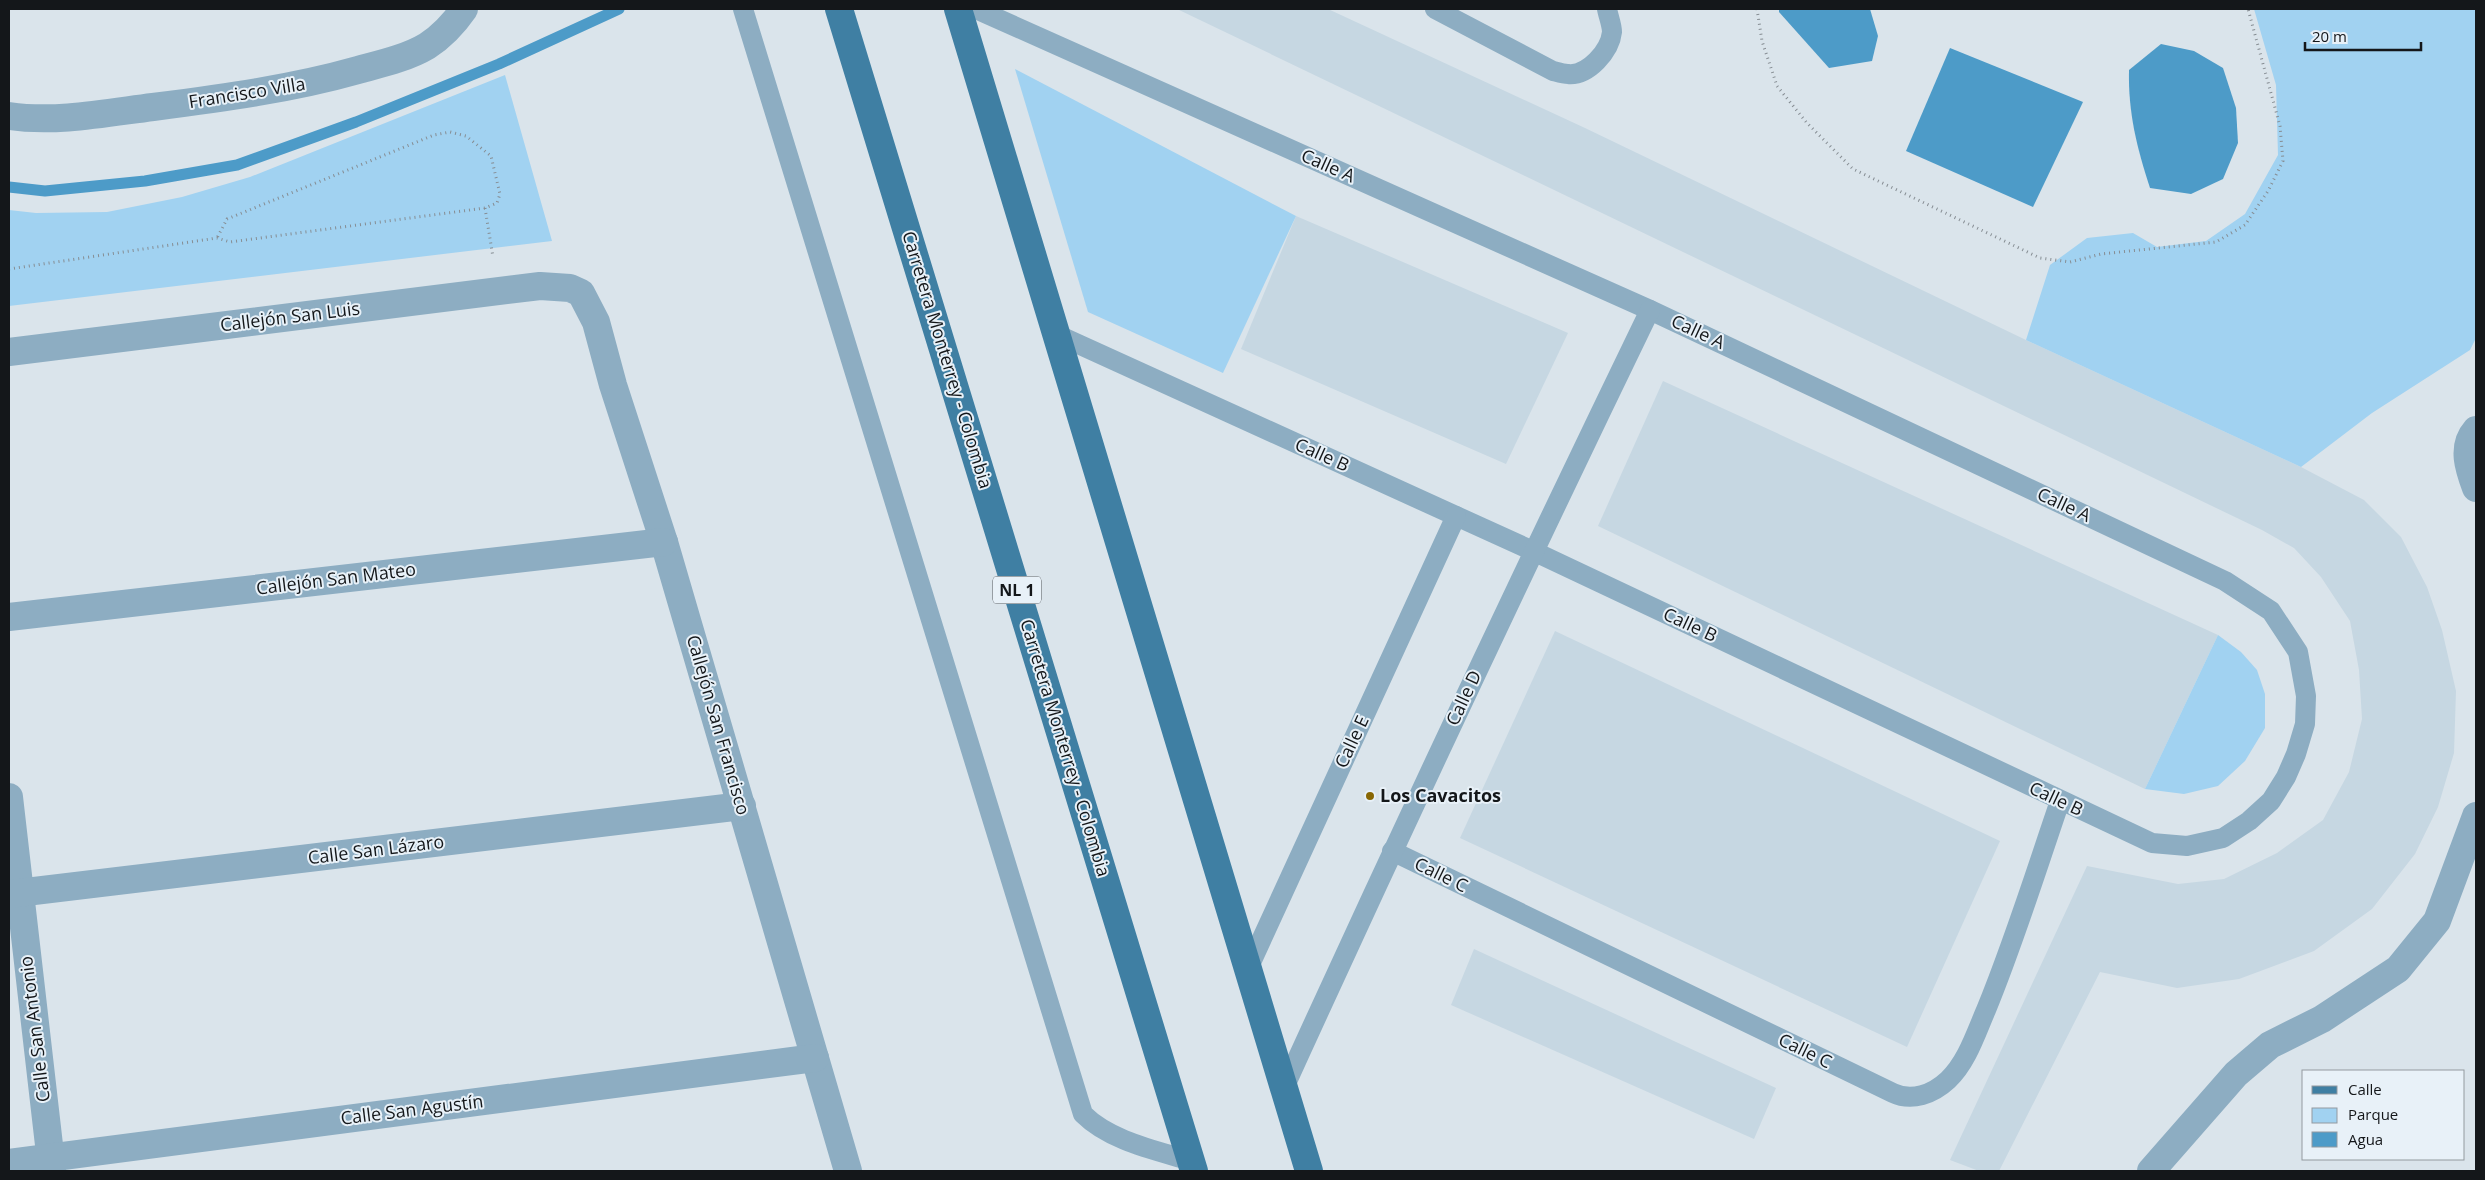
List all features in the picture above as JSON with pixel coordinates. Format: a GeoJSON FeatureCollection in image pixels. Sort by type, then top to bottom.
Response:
{"type":"FeatureCollection","features":[{"type":"Feature","properties":{"kind":"main road","name":"Carretera Monterrey - Colombia"},"geometry":{"type":"LineString","coordinates":[[839,9],[1193,1166]]}},
{"type":"Feature","properties":{"kind":"main road"},"geometry":{"type":"LineString","coordinates":[[958,9],[1310,1171]]}},
{"type":"Feature","properties":{"kind":"street","name":"Francisco Villa"},"geometry":{"type":"LineString","coordinates":[[9,116],[32,120],[230,97],[308,84],[371,66],[426,47],[464,9]]}},
{"type":"Feature","properties":{"kind":"street","name":"Callejón San Luis"},"geometry":{"type":"LineString","coordinates":[[9,352],[540,286],[570,288]]}},
{"type":"Feature","properties":{"kind":"street","name":"Callejón San Francisco"},"geometry":{"type":"LineString","coordinates":[[570,288],[581,293],[596,322],[613,384],[664,542],[848,1171]]}},
{"type":"Feature","properties":{"kind":"street"},"geometry":{"type":"LineString","coordinates":[[2476,430],[2466,451],[2476,488]]}},
{"type":"Feature","properties":{"kind":"street","name":"Callejón San Mateo"},"geometry":{"type":"LineString","coordinates":[[9,616],[664,542]]}},
{"type":"Feature","properties":{"kind":"street","name":"Calle San Antonio"},"geometry":{"type":"LineString","coordinates":[[9,797],[14,894],[52,1164]]}},
{"type":"Feature","properties":{"kind":"street","name":"Calle San Lázaro"},"geometry":{"type":"LineString","coordinates":[[14,894],[742,806]]}},
{"type":"Feature","properties":{"kind":"street"},"geometry":{"type":"LineString","coordinates":[[2151,1171],[2236,1074],[2270,1045],[2322,1019],[2398,969],[2436,920],[2476,816]]}},
{"type":"Feature","properties":{"kind":"street","name":"Calle San Agustín"},"geometry":{"type":"LineString","coordinates":[[9,1163],[52,1164],[815,1058]]}},
{"type":"Feature","properties":{"kind":"lane"},"geometry":{"type":"LineString","coordinates":[[744,9],[1083,1114],[1092,1123],[1135,1143],[1193,1166]]}},
{"type":"Feature","properties":{"kind":"lane","name":"Calle A"},"geometry":{"type":"LineString","coordinates":[[976,9],[1650,310],[2225,581],[2271,611],[2298,652],[2306,696],[2305,724],[2296,754]]}},
{"type":"Feature","properties":{"kind":"lane"},"geometry":{"type":"LineString","coordinates":[[1435,9],[1552,71],[1569,75],[1586,70],[1598,60],[1607,46],[1612,31],[1607,9]]}},
{"type":"Feature","properties":{"kind":"lane","name":"Calle D"},"geometry":{"type":"LineString","coordinates":[[1284,1088],[1392,851],[1533,551],[1650,310]]}},
{"type":"Feature","properties":{"kind":"lane","name":"Calle B"},"geometry":{"type":"LineString","coordinates":[[1056,334],[1533,551],[2152,843],[2187,846],[2223,838],[2249,821],[2271,801],[2286,777],[2296,754]]}},
{"type":"Feature","properties":{"kind":"lane","name":"Calle E"},"geometry":{"type":"LineString","coordinates":[[1248,968],[1456,516]]}},
{"type":"Feature","properties":{"kind":"lane","name":"Calle C"},"geometry":{"type":"LineString","coordinates":[[1392,851],[1901,1097],[1915,1097],[1933,1091],[1949,1080],[1970,1047],[2000,975],[2060,801]]}},
{"type":"Feature","properties":{"kind":"path"},"geometry":{"type":"LineString","coordinates":[[1757,9],[1762,41],[1777,86],[1807,123],[1853,169],[2040,258],[2070,262],[2101,254],[2216,242],[2245,225],[2268,191],[2283,161],[2280,126],[2248,9]]}},
{"type":"Feature","properties":{"kind":"path"},"geometry":{"type":"LineString","coordinates":[[9,269],[218,238],[230,242],[485,208],[497,203],[500,194],[491,156],[466,136],[450,132],[434,135],[227,219],[218,238]]}},
{"type":"Feature","properties":{"kind":"path"},"geometry":{"type":"LineString","coordinates":[[485,208],[499,291]]}},
{"type":"Feature","properties":{"kind":"shaded area"},"geometry":{"type":"Polygon","coordinates":[[[1177,9],[1328,9],[1585,128],[2026,340],[2301,467],[2364,500],[2401,537],[2427,587],[2442,630],[2456,691],[2454,753],[2438,807],[2415,854],[2372,909],[2314,951],[2239,979],[2177,988],[2100,972],[1999,1171],[1979,1171],[1950,1160],[2087,866],[2178,884],[2224,879],[2277,853],[2323,820],[2349,772],[2362,719],[2359,670],[2350,621],[2321,577],[2294,548],[2262,530],[1177,9]]]}},
{"type":"Feature","properties":{"kind":"shaded area"},"geometry":{"type":"Polygon","coordinates":[[[1296,216],[1568,333],[1506,464],[1241,349],[1296,216]]]}},
{"type":"Feature","properties":{"kind":"shaded area"},"geometry":{"type":"Polygon","coordinates":[[[1663,381],[2218,635],[2145,789],[1598,526],[1663,381]]]}},
{"type":"Feature","properties":{"kind":"shaded area"},"geometry":{"type":"Polygon","coordinates":[[[1555,631],[2000,841],[1907,1047],[1460,838],[1555,631]]]}},
{"type":"Feature","properties":{"kind":"shaded area"},"geometry":{"type":"Polygon","coordinates":[[[1474,949],[1776,1088],[1754,1139],[1451,1005],[1474,949]]]}},
{"type":"Feature","properties":{"kind":"green space"},"geometry":{"type":"Polygon","coordinates":[[[2254,9],[2476,9],[2476,338],[2470,350],[2372,413],[2301,467],[2026,340],[2050,265],[2087,238],[2133,233],[2157,247],[2206,241],[2245,214],[2278,155],[2276,85],[2254,9]]]}},
{"type":"Feature","properties":{"kind":"green space"},"geometry":{"type":"Polygon","coordinates":[[[1015,69],[1296,216],[1223,373],[1088,312],[1015,69]]]}},
{"type":"Feature","properties":{"kind":"green space"},"geometry":{"type":"Polygon","coordinates":[[[505,75],[552,241],[9,306],[9,210],[36,213],[107,212],[182,197],[250,177],[505,75]]]}},
{"type":"Feature","properties":{"kind":"green space"},"geometry":{"type":"Polygon","coordinates":[[[2218,635],[2241,652],[2257,670],[2265,694],[2265,728],[2245,761],[2218,786],[2184,794],[2145,789],[2218,635]]]}},
{"type":"Feature","properties":{"kind":"water"},"geometry":{"type":"Polygon","coordinates":[[[1779,9],[1870,9],[1878,36],[1872,61],[1829,68],[1779,12],[1779,9]]]}},
{"type":"Feature","properties":{"kind":"water"},"geometry":{"type":"Polygon","coordinates":[[[2161,44],[2194,51],[2223,68],[2236,108],[2238,143],[2223,179],[2191,194],[2150,188],[2134,130],[2130,101],[2129,70],[2161,44]]]}},
{"type":"Feature","properties":{"kind":"water"},"geometry":{"type":"Polygon","coordinates":[[[1950,48],[2083,102],[2033,207],[1906,151],[1950,48]]]}},
{"type":"Feature","properties":{"kind":"waterway"},"geometry":{"type":"LineString","coordinates":[[9,187],[45,191],[145,181],[237,165],[356,122],[499,64],[619,9]]}},
{"type":"Feature","properties":{"kind":"place","name":"Los Cavacitos"},"geometry":{"type":"Point","coordinates":[1370,796]}}]}
